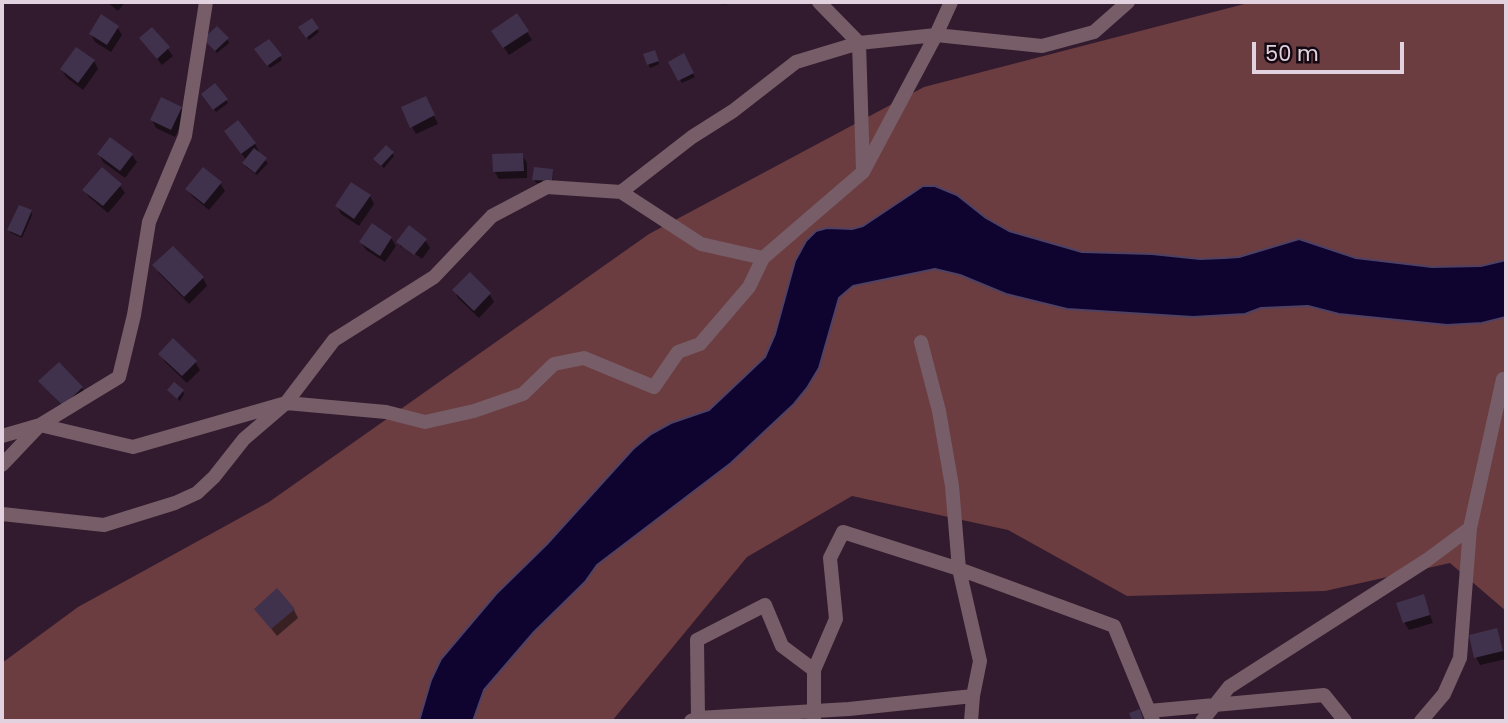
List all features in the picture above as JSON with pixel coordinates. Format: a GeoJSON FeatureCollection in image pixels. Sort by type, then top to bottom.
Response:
{"type":"FeatureCollection","features":[{"type":"Feature","properties":{"kind":"street"},"geometry":{"type":"LineString","coordinates":[[2,465],[40,425],[118,377],[134,315],[149,222],[185,136],[206,2]]}},
{"type":"Feature","properties":{"kind":"street"},"geometry":{"type":"LineString","coordinates":[[819,2],[859,43],[863,172]]}},
{"type":"Feature","properties":{"kind":"street"},"geometry":{"type":"LineString","coordinates":[[2,436],[40,425],[133,447],[286,403],[386,412],[425,422],[474,411],[523,394],[554,364],[584,358],[654,387],[678,352],[700,344],[749,287],[763,258],[863,172],[951,2]]}},
{"type":"Feature","properties":{"kind":"street"},"geometry":{"type":"LineString","coordinates":[[621,192],[796,62],[859,43],[936,35],[1042,46],[1094,32],[1128,2]]}},
{"type":"Feature","properties":{"kind":"street"},"geometry":{"type":"LineString","coordinates":[[2,514],[104,525],[175,503],[197,493],[214,477],[244,439],[286,403],[334,341],[433,277],[492,216],[547,187],[621,192],[701,244],[763,258]]}},
{"type":"Feature","properties":{"kind":"street"},"geometry":{"type":"LineString","coordinates":[[921,342],[939,411],[952,486],[959,569],[980,662],[971,721]]}},
{"type":"Feature","properties":{"kind":"street"},"geometry":{"type":"LineString","coordinates":[[1421,721],[1444,694],[1460,658],[1470,528],[1503,379]]}},
{"type":"Feature","properties":{"kind":"street"},"geometry":{"type":"LineString","coordinates":[[1202,721],[1229,687],[1427,560],[1470,528]]}},
{"type":"Feature","properties":{"kind":"street"},"geometry":{"type":"LineString","coordinates":[[814,716],[814,670],[836,619],[830,558],[843,532],[959,569],[1115,626],[1151,716],[1213,706],[1324,695],[1345,721]]}},
{"type":"Feature","properties":{"kind":"street"},"geometry":{"type":"LineString","coordinates":[[814,670],[782,646],[765,605],[697,640],[694,719],[814,716],[973,696]]}},
{"type":"Feature","properties":{"kind":"shaded area"},"geometry":{"type":"Polygon","coordinates":[[[1252,2],[1506,2],[1506,260],[1481,266],[1432,267],[1356,258],[1299,239],[1239,257],[1225,258],[1082,252],[1009,231],[986,218],[957,195],[935,186],[923,186],[863,226],[816,231],[795,261],[775,334],[765,357],[709,410],[671,423],[651,434],[633,449],[547,544],[496,594],[428,691],[419,721],[2,721],[2,663],[78,607],[269,502],[649,234],[924,87],[1252,2]]]}},
{"type":"Feature","properties":{"kind":"shaded area"},"geometry":{"type":"Polygon","coordinates":[[[923,186],[935,186],[957,195],[986,218],[1009,231],[1082,252],[1225,258],[1239,257],[1299,239],[1356,258],[1432,267],[1481,266],[1506,260],[1506,317],[1482,323],[1447,325],[1339,314],[1308,306],[1261,308],[1245,314],[1193,317],[1067,309],[1006,294],[960,275],[935,269],[853,286],[839,298],[819,368],[794,404],[731,463],[597,565],[585,582],[534,632],[484,690],[473,721],[419,721],[431,680],[441,659],[496,594],[547,544],[633,449],[651,434],[671,423],[709,410],[765,357],[775,334],[795,261],[806,241],[816,231],[827,228],[852,229],[863,226],[923,186]]]}},
{"type":"Feature","properties":{"kind":"shaded area"},"geometry":{"type":"Polygon","coordinates":[[[935,269],[960,275],[1006,294],[1067,309],[1193,317],[1245,314],[1261,308],[1309,306],[1339,314],[1447,325],[1482,323],[1506,317],[1506,611],[1450,563],[1325,591],[1127,596],[1008,530],[852,496],[747,557],[612,721],[473,721],[484,690],[534,632],[585,582],[597,565],[731,463],[825,347],[839,298],[853,286],[935,269]]]}},
{"type":"Feature","properties":{"kind":"building"},"geometry":{"type":"Polygon","coordinates":[[[517,13],[529,31],[503,48],[491,31],[517,13]]]}},
{"type":"Feature","properties":{"kind":"building"},"geometry":{"type":"Polygon","coordinates":[[[101,14],[119,26],[107,45],[89,34],[101,14]]]}},
{"type":"Feature","properties":{"kind":"building"},"geometry":{"type":"Polygon","coordinates":[[[312,18],[319,28],[306,38],[298,27],[312,18]]]}},
{"type":"Feature","properties":{"kind":"building"},"geometry":{"type":"Polygon","coordinates":[[[217,26],[229,38],[215,51],[203,39],[217,26]]]}},
{"type":"Feature","properties":{"kind":"building"},"geometry":{"type":"Polygon","coordinates":[[[152,27],[170,47],[157,59],[139,38],[152,27]]]}},
{"type":"Feature","properties":{"kind":"building"},"geometry":{"type":"Polygon","coordinates":[[[269,39],[282,55],[267,66],[254,49],[269,39]]]}},
{"type":"Feature","properties":{"kind":"building"},"geometry":{"type":"Polygon","coordinates":[[[76,47],[95,60],[78,83],[60,69],[76,47]]]}},
{"type":"Feature","properties":{"kind":"building"},"geometry":{"type":"Polygon","coordinates":[[[655,50],[659,61],[647,65],[643,54],[655,50]]]}},
{"type":"Feature","properties":{"kind":"building"},"geometry":{"type":"Polygon","coordinates":[[[684,53],[694,73],[678,81],[668,62],[684,53]]]}},
{"type":"Feature","properties":{"kind":"building"},"geometry":{"type":"Polygon","coordinates":[[[215,83],[228,99],[213,110],[201,94],[215,83]]]}},
{"type":"Feature","properties":{"kind":"building"},"geometry":{"type":"Polygon","coordinates":[[[426,96],[435,115],[410,128],[401,107],[426,96]]]}},
{"type":"Feature","properties":{"kind":"building"},"geometry":{"type":"Polygon","coordinates":[[[161,97],[182,107],[171,130],[150,120],[161,97]]]}},
{"type":"Feature","properties":{"kind":"building"},"geometry":{"type":"Polygon","coordinates":[[[238,120],[256,143],[241,154],[224,131],[238,120]]]}},
{"type":"Feature","properties":{"kind":"building"},"geometry":{"type":"Polygon","coordinates":[[[110,137],[133,154],[120,171],[97,154],[110,137]]]}},
{"type":"Feature","properties":{"kind":"building"},"geometry":{"type":"Polygon","coordinates":[[[386,145],[394,152],[381,166],[373,159],[386,145]]]}},
{"type":"Feature","properties":{"kind":"building"},"geometry":{"type":"Polygon","coordinates":[[[254,148],[267,158],[255,173],[242,163],[254,148]]]}},
{"type":"Feature","properties":{"kind":"building"},"geometry":{"type":"Polygon","coordinates":[[[523,153],[524,171],[493,172],[492,154],[523,153]]]}},
{"type":"Feature","properties":{"kind":"building"},"geometry":{"type":"Polygon","coordinates":[[[102,167],[122,184],[103,206],[82,190],[102,167]]]}},
{"type":"Feature","properties":{"kind":"building"},"geometry":{"type":"Polygon","coordinates":[[[203,167],[222,182],[204,204],[185,189],[203,167]]]}},
{"type":"Feature","properties":{"kind":"building"},"geometry":{"type":"Polygon","coordinates":[[[534,167],[553,169],[552,181],[532,180],[534,167]]]}},
{"type":"Feature","properties":{"kind":"building"},"geometry":{"type":"Polygon","coordinates":[[[351,182],[371,195],[354,219],[335,206],[351,182]]]}},
{"type":"Feature","properties":{"kind":"building"},"geometry":{"type":"Polygon","coordinates":[[[19,205],[32,210],[21,236],[7,230],[19,205]]]}},
{"type":"Feature","properties":{"kind":"building"},"geometry":{"type":"Polygon","coordinates":[[[372,223],[392,237],[380,256],[359,242],[372,223]]]}},
{"type":"Feature","properties":{"kind":"building"},"geometry":{"type":"Polygon","coordinates":[[[409,225],[427,239],[414,255],[396,242],[409,225]]]}},
{"type":"Feature","properties":{"kind":"building"},"geometry":{"type":"Polygon","coordinates":[[[173,246],[204,277],[184,297],[152,265],[173,246]]]}},
{"type":"Feature","properties":{"kind":"building"},"geometry":{"type":"Polygon","coordinates":[[[470,272],[491,293],[474,311],[452,290],[470,272]]]}},
{"type":"Feature","properties":{"kind":"building"},"geometry":{"type":"Polygon","coordinates":[[[173,338],[197,361],[182,376],[158,354],[173,338]]]}},
{"type":"Feature","properties":{"kind":"building"},"geometry":{"type":"Polygon","coordinates":[[[59,362],[83,387],[63,406],[38,381],[59,362]]]}},
{"type":"Feature","properties":{"kind":"building"},"geometry":{"type":"Polygon","coordinates":[[[174,382],[184,390],[177,399],[167,390],[174,382]]]}},
{"type":"Feature","properties":{"kind":"building"},"geometry":{"type":"Polygon","coordinates":[[[277,588],[295,609],[271,629],[254,609],[277,588]]]}},
{"type":"Feature","properties":{"kind":"building"},"geometry":{"type":"Polygon","coordinates":[[[1424,594],[1430,615],[1403,623],[1396,603],[1424,594]]]}},
{"type":"Feature","properties":{"kind":"building"},"geometry":{"type":"Polygon","coordinates":[[[1497,628],[1503,651],[1474,658],[1469,635],[1497,628]]]}},
{"type":"Feature","properties":{"kind":"building"},"geometry":{"type":"Polygon","coordinates":[[[1140,709],[1143,719],[1132,721],[1129,713],[1140,709]]]}}]}
